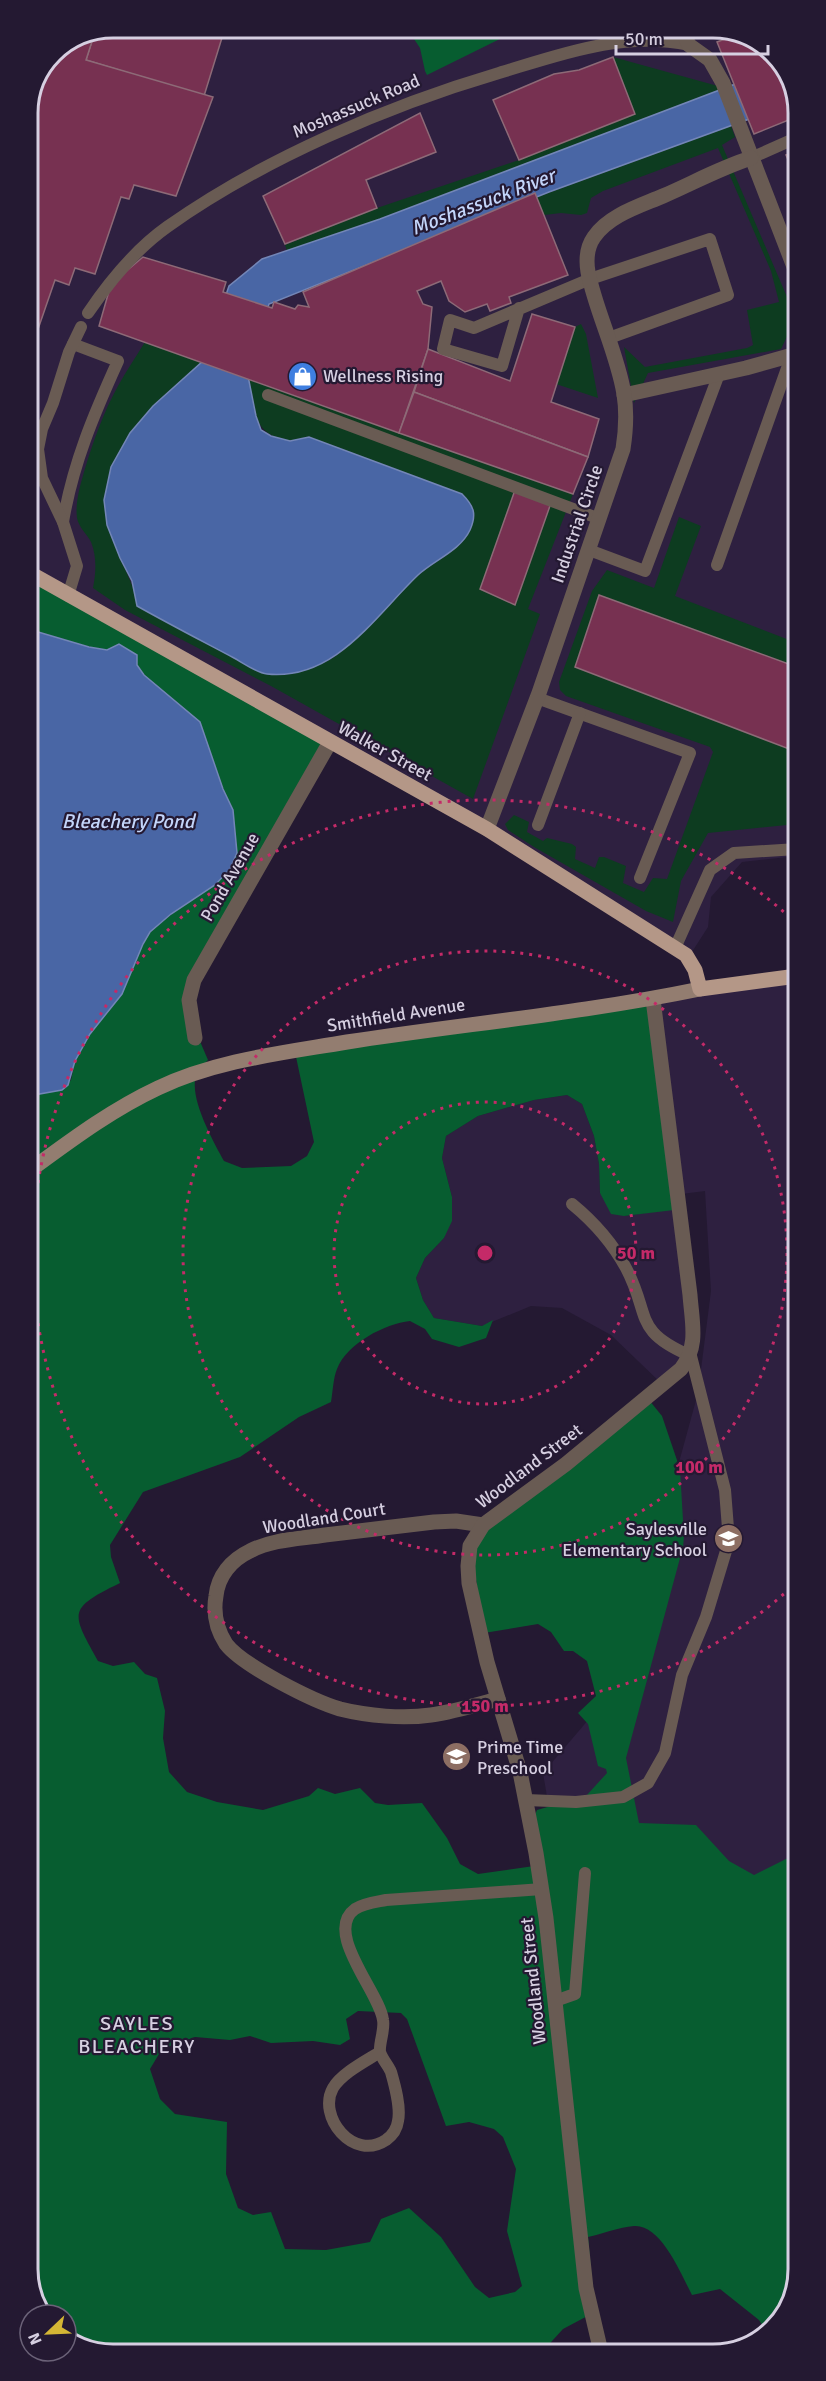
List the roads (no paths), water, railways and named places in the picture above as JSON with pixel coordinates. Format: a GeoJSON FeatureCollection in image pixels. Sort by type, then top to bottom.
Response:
{"type":"FeatureCollection","features":[{"type":"Feature","properties":{"kind":"main road","name":"Walker Street"},"geometry":{"type":"LineString","coordinates":[[38,578],[487,829],[686,955],[695,970],[700,989]]}},
{"type":"Feature","properties":{"kind":"main road","name":"Smithfield Avenue"},"geometry":{"type":"LineString","coordinates":[[38,1164],[118,1108],[159,1087],[249,1058],[788,977]]}},
{"type":"Feature","properties":{"kind":"street"},"geometry":{"type":"LineString","coordinates":[[686,38],[689,45],[710,60],[718,72],[788,252]]}},
{"type":"Feature","properties":{"kind":"street"},"geometry":{"type":"LineString","coordinates":[[751,158],[724,167],[623,213],[600,229],[587,251],[590,279],[624,395],[788,357]]}},
{"type":"Feature","properties":{"kind":"street","name":"Industrial Circle"},"geometry":{"type":"LineString","coordinates":[[487,829],[537,698],[623,449],[627,425],[624,395]]}},
{"type":"Feature","properties":{"kind":"street","name":"Pond Avenue"},"geometry":{"type":"LineString","coordinates":[[195,1038],[189,1000],[194,980],[330,742]]}},
{"type":"Feature","properties":{"kind":"street"},"geometry":{"type":"LineString","coordinates":[[653,999],[690,1295],[691,1356]]}},
{"type":"Feature","properties":{"kind":"street","name":"Woodland Street"},"geometry":{"type":"LineString","coordinates":[[599,2344],[586,2288],[542,1889],[526,1800],[487,1662],[469,1583],[470,1546],[483,1525],[566,1464],[681,1369],[691,1356]]}},
{"type":"Feature","properties":{"kind":"street","name":"Woodland Court"},"geometry":{"type":"LineString","coordinates":[[483,1525],[434,1521],[264,1545],[237,1558],[225,1570],[217,1584],[216,1617],[217,1628],[228,1646],[253,1665],[311,1698],[342,1709],[405,1717],[432,1715],[498,1699]]}},
{"type":"Feature","properties":{"kind":"lane","name":"Moshassuck Road"},"geometry":{"type":"LineString","coordinates":[[88,313],[117,274],[165,228],[243,179],[358,124],[414,100],[558,54],[629,40],[665,40],[689,45]]}},
{"type":"Feature","properties":{"kind":"lane"},"geometry":{"type":"LineString","coordinates":[[751,158],[788,142]]}},
{"type":"Feature","properties":{"kind":"lane"},"geometry":{"type":"LineString","coordinates":[[519,308],[502,366],[443,349],[450,320],[474,328],[519,308],[590,279],[710,239],[728,295],[609,338]]}},
{"type":"Feature","properties":{"kind":"lane"},"geometry":{"type":"LineString","coordinates":[[68,596],[77,566],[63,522],[42,478],[38,449],[42,429],[81,327]]}},
{"type":"Feature","properties":{"kind":"lane"},"geometry":{"type":"LineString","coordinates":[[63,522],[69,486],[88,426],[118,361],[73,344]]}},
{"type":"Feature","properties":{"kind":"lane"},"geometry":{"type":"LineString","coordinates":[[717,565],[788,371]]}},
{"type":"Feature","properties":{"kind":"lane"},"geometry":{"type":"LineString","coordinates":[[589,550],[645,571],[719,374]]}},
{"type":"Feature","properties":{"kind":"lane"},"geometry":{"type":"LineString","coordinates":[[268,395],[600,519]]}},
{"type":"Feature","properties":{"kind":"lane"},"geometry":{"type":"LineString","coordinates":[[537,698],[690,753],[640,878]]}},
{"type":"Feature","properties":{"kind":"lane"},"geometry":{"type":"LineString","coordinates":[[538,825],[580,713]]}},
{"type":"Feature","properties":{"kind":"lane"},"geometry":{"type":"LineString","coordinates":[[675,948],[710,870],[734,853],[788,850]]}},
{"type":"Feature","properties":{"kind":"lane"},"geometry":{"type":"LineString","coordinates":[[526,1800],[576,1802],[623,1797],[648,1783],[665,1753],[682,1675],[706,1617],[729,1541],[725,1490],[691,1356],[669,1347],[653,1334],[644,1320],[637,1292],[614,1246],[592,1221],[572,1204]]}},
{"type":"Feature","properties":{"kind":"lane"},"geometry":{"type":"LineString","coordinates":[[555,2001],[575,1994],[585,1873]]}},
{"type":"Feature","properties":{"kind":"lane"},"geometry":{"type":"LineString","coordinates":[[380,2052],[343,2077],[334,2087],[329,2100],[334,2122],[341,2132],[358,2145],[368,2147],[381,2143],[393,2135],[398,2123],[399,2112],[390,2071],[380,2052],[383,2020],[376,2000],[350,1951],[346,1920],[350,1914],[362,1906],[386,1900],[542,1889]]}},
{"type":"Feature","properties":{"kind":"water","name":"Moshassuck River"},"geometry":{"type":"Polygon","coordinates":[[[775,69],[786,93],[788,105],[549,192],[269,304],[247,371],[261,430],[271,436],[290,441],[309,437],[462,494],[469,502],[474,515],[470,530],[460,544],[418,575],[369,626],[333,657],[313,667],[291,673],[263,673],[137,606],[132,581],[107,525],[104,500],[111,467],[130,433],[153,406],[204,360],[229,286],[262,259],[380,219],[775,69]]]}},
{"type":"Feature","properties":{"kind":"water","name":"Bleachery Pond"},"geometry":{"type":"Polygon","coordinates":[[[38,632],[107,650],[119,644],[137,655],[137,665],[144,675],[200,722],[223,789],[233,810],[237,853],[230,869],[215,885],[171,914],[150,932],[122,994],[90,1034],[75,1061],[68,1085],[62,1090],[38,1094],[38,632]]]}},
{"type":"Feature","properties":{"kind":"place","name":"Wellness Rising"},"geometry":{"type":"Point","coordinates":[302,376]}},
{"type":"Feature","properties":{"kind":"place","name":"Saylesville Elementary School"},"geometry":{"type":"Point","coordinates":[728,1539]}},
{"type":"Feature","properties":{"kind":"place","name":"Prime Time Preschool"},"geometry":{"type":"Point","coordinates":[456,1757]}},
{"type":"Feature","properties":{"kind":"district","name":"SAYLES BLEACHERY"},"geometry":{"type":"Point","coordinates":[137,2034]}}]}
